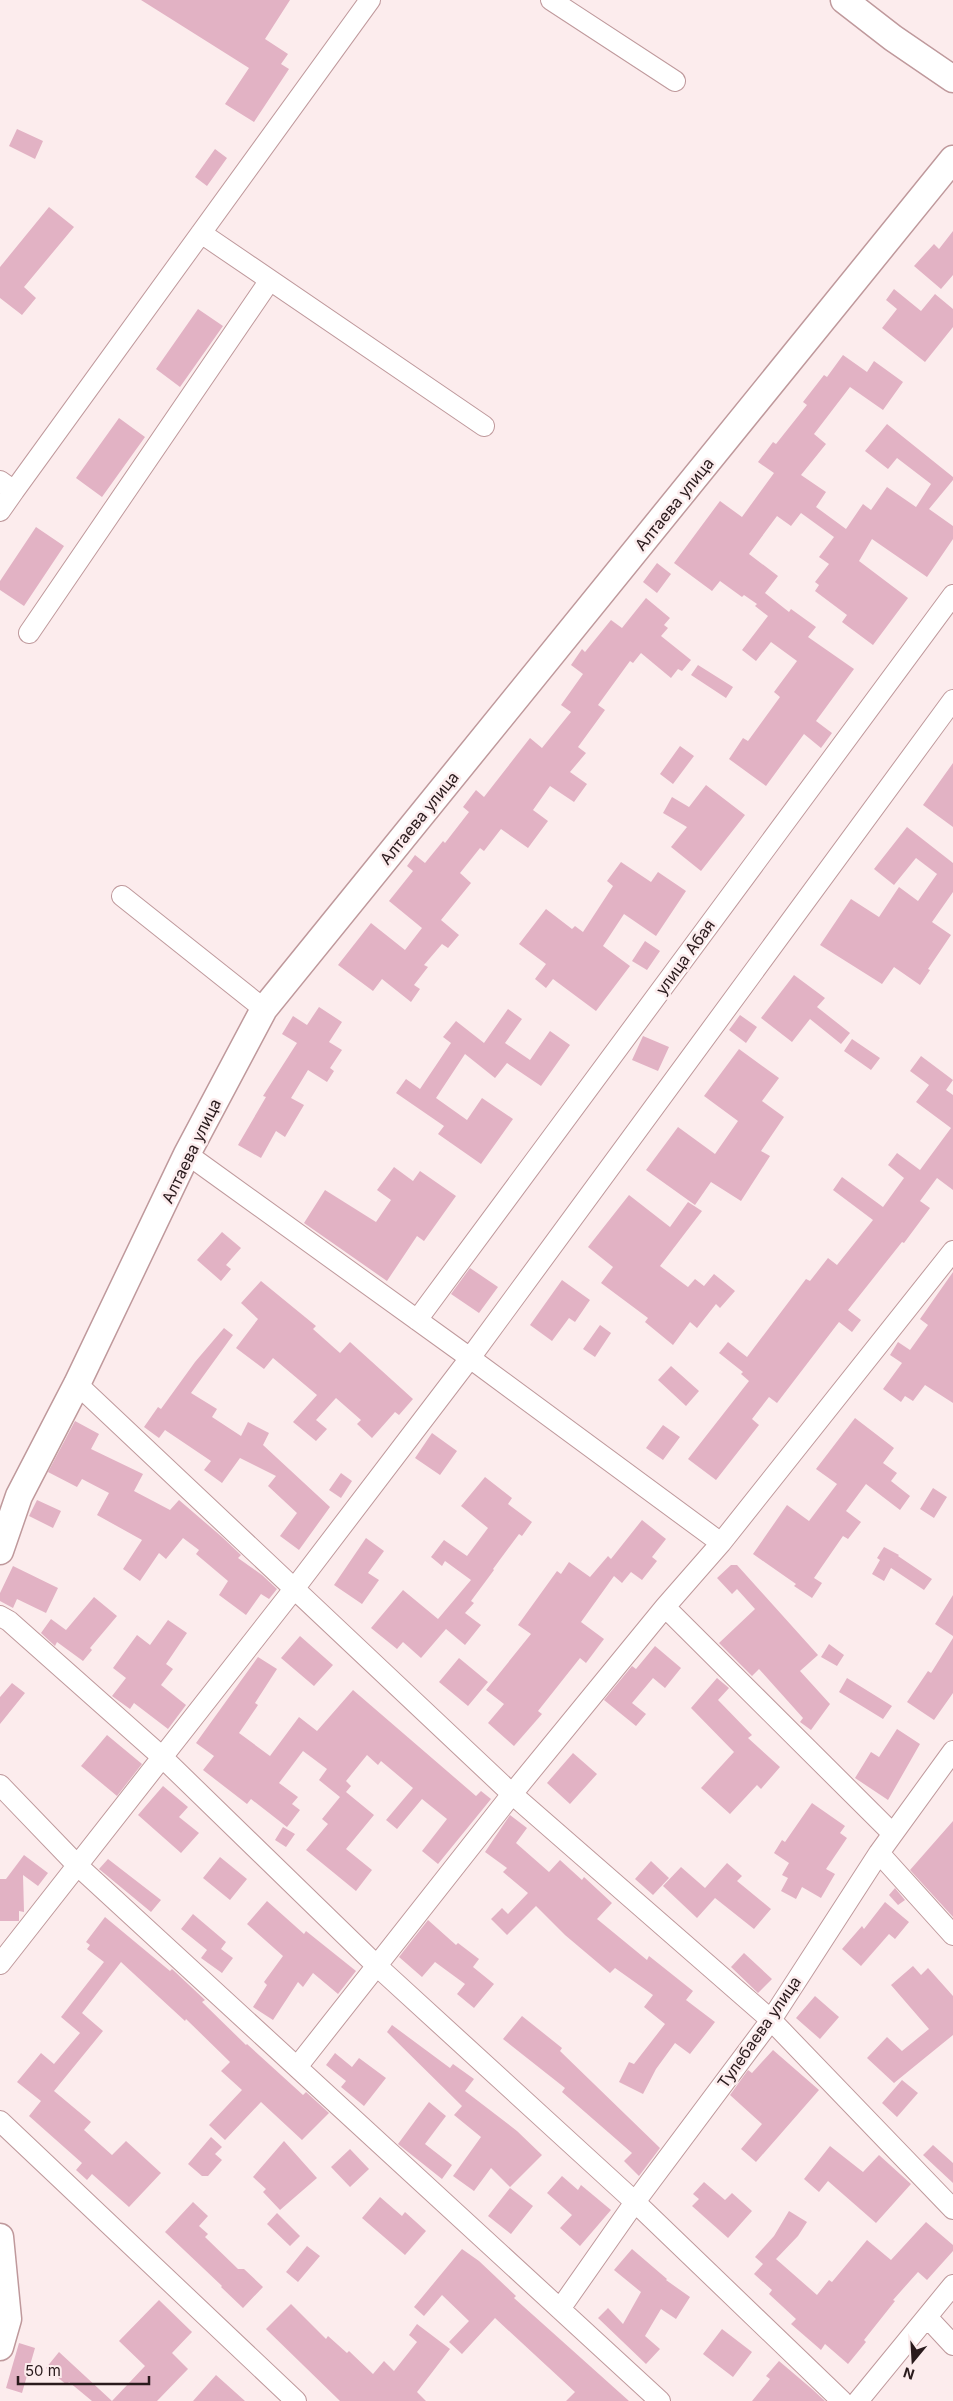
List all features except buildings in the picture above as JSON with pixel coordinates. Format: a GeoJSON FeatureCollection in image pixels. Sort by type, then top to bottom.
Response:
{"type":"FeatureCollection","features":[{"type":"Feature","properties":{"kind":"main road"},"geometry":{"type":"LineString","coordinates":[[844,0],[893,38],[953,79]]}},
{"type":"Feature","properties":{"kind":"main road","name":"Алтаева улица"},"geometry":{"type":"LineString","coordinates":[[0,1551],[19,1496],[76,1384],[187,1154],[264,1009],[953,159]]}},
{"type":"Feature","properties":{"kind":"main road"},"geometry":{"type":"LineString","coordinates":[[0,2237],[8,2319],[0,2347]]}},
{"type":"Feature","properties":{"kind":"street"},"geometry":{"type":"LineString","coordinates":[[0,511],[7,486],[201,233],[370,0]]}},
{"type":"Feature","properties":{"kind":"street"},"geometry":{"type":"LineString","coordinates":[[551,0],[675,81]]}},
{"type":"Feature","properties":{"kind":"street"},"geometry":{"type":"LineString","coordinates":[[201,233],[484,426]]}},
{"type":"Feature","properties":{"kind":"street"},"geometry":{"type":"LineString","coordinates":[[29,633],[270,280]]}},
{"type":"Feature","properties":{"kind":"street","name":"улица Абая"},"geometry":{"type":"LineString","coordinates":[[417,1320],[953,594]]}},
{"type":"Feature","properties":{"kind":"street"},"geometry":{"type":"LineString","coordinates":[[0,1964],[161,1756],[294,1589],[470,1358],[953,700]]}},
{"type":"Feature","properties":{"kind":"street"},"geometry":{"type":"LineString","coordinates":[[122,896],[264,1009]]}},
{"type":"Feature","properties":{"kind":"street"},"geometry":{"type":"LineString","coordinates":[[187,1154],[470,1358],[721,1543]]}},
{"type":"Feature","properties":{"kind":"street"},"geometry":{"type":"LineString","coordinates":[[297,2067],[512,1794],[665,1606],[721,1543],[953,1251]]}},
{"type":"Feature","properties":{"kind":"street"},"geometry":{"type":"LineString","coordinates":[[76,1384],[512,1794],[771,2020],[953,2209]]}},
{"type":"Feature","properties":{"kind":"street"},"geometry":{"type":"LineString","coordinates":[[665,1606],[892,1833]]}},
{"type":"Feature","properties":{"kind":"street"},"geometry":{"type":"LineString","coordinates":[[0,1616],[10,1621],[161,1756],[377,1966],[635,2202],[842,2401]]}},
{"type":"Feature","properties":{"kind":"street","name":"Тулебаева улица"},"geometry":{"type":"LineString","coordinates":[[560,2309],[635,2202],[771,2020],[892,1833],[953,1751]]}},
{"type":"Feature","properties":{"kind":"street"},"geometry":{"type":"LineString","coordinates":[[0,1785],[77,1866],[660,2401]]}},
{"type":"Feature","properties":{"kind":"street"},"geometry":{"type":"LineString","coordinates":[[879,1853],[953,1935]]}},
{"type":"Feature","properties":{"kind":"street"},"geometry":{"type":"LineString","coordinates":[[0,2121],[296,2401]]}},
{"type":"Feature","properties":{"kind":"street"},"geometry":{"type":"LineString","coordinates":[[858,2401],[953,2285]]}},
{"type":"Feature","properties":{"kind":"street"},"geometry":{"type":"LineString","coordinates":[[927,2317],[953,2345]]}}]}
